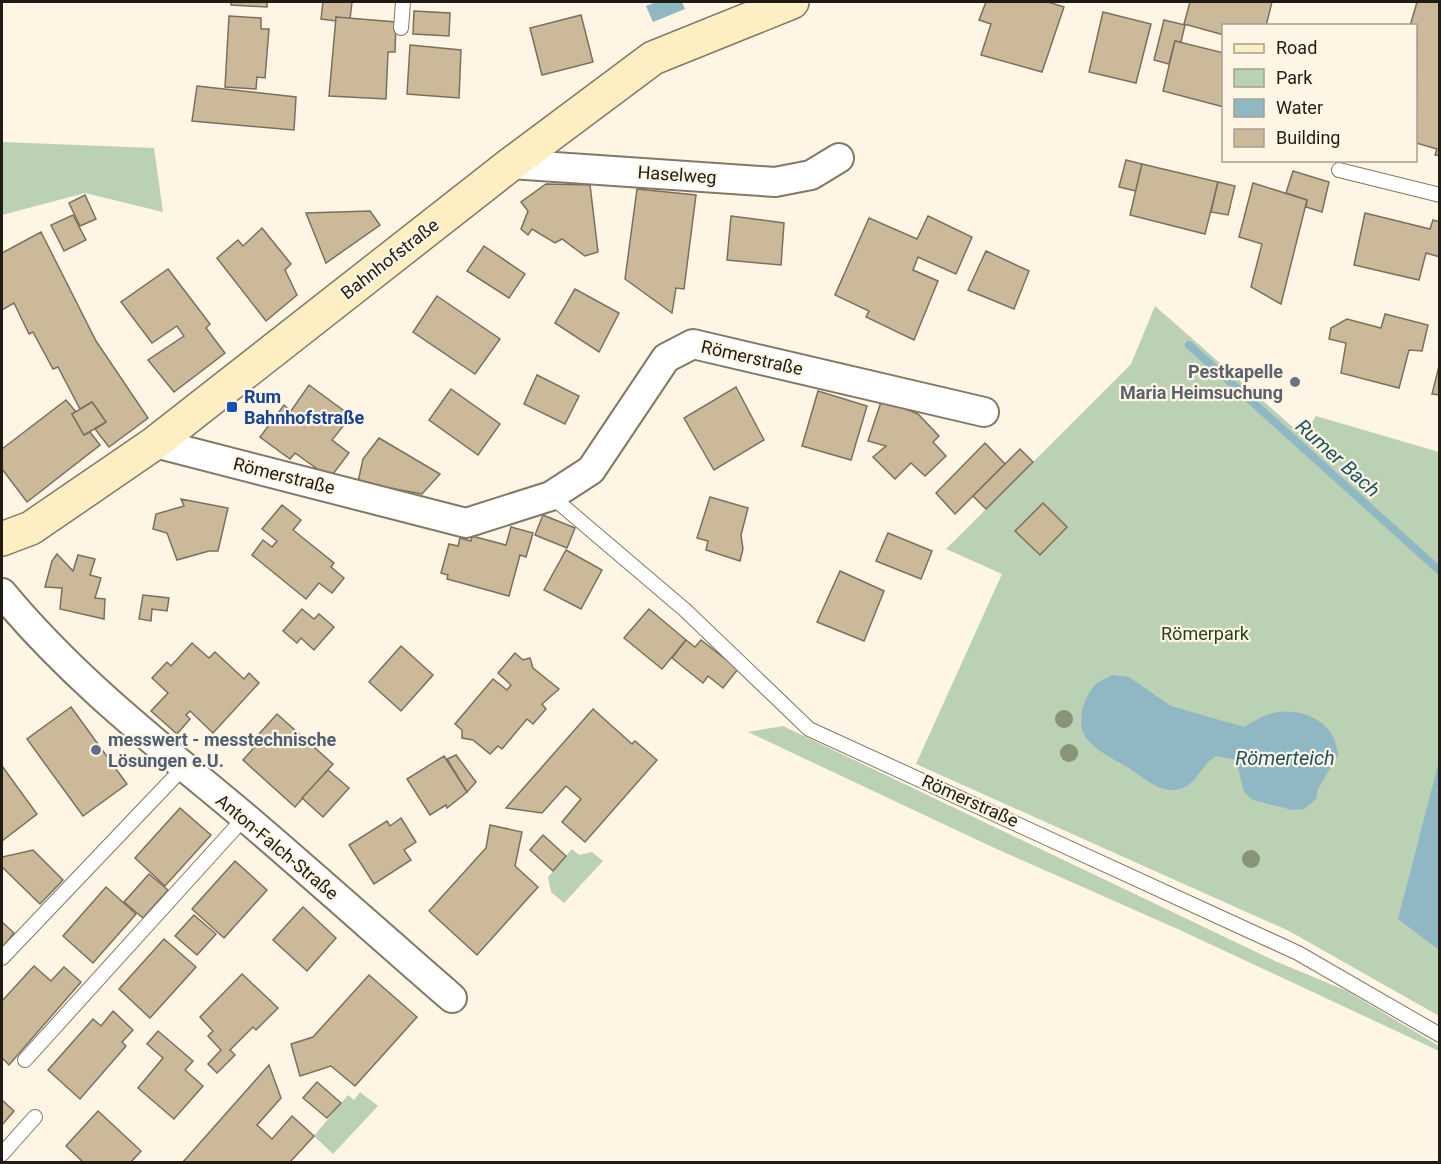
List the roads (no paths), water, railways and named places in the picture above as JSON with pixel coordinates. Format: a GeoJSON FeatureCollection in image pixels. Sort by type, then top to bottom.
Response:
{"type":"FeatureCollection","features":[{"type":"Feature","properties":{"kind":"street","name":"Bahnhofstraße"},"geometry":{"type":"LineString","coordinates":[[2,539],[31,528],[155,443],[511,164],[653,58],[792,2]]}},
{"type":"Feature","properties":{"kind":"street","name":"Haselweg"},"geometry":{"type":"LineString","coordinates":[[511,164],[775,182],[811,175],[838,158]]}},
{"type":"Feature","properties":{"kind":"street","name":"Römerstraße"},"geometry":{"type":"LineString","coordinates":[[155,443],[466,523],[551,496],[591,470],[666,358],[693,344],[984,412]]}},
{"type":"Feature","properties":{"kind":"street","name":"Anton-Falch-Straße"},"geometry":{"type":"LineString","coordinates":[[2,593],[51,650],[89,687],[183,768],[245,817],[452,998]]}},
{"type":"Feature","properties":{"kind":"lane"},"geometry":{"type":"LineString","coordinates":[[401,28],[403,2]]}},
{"type":"Feature","properties":{"kind":"lane"},"geometry":{"type":"LineString","coordinates":[[1339,170],[1440,195]]}},
{"type":"Feature","properties":{"kind":"lane","name":"Römerstraße"},"geometry":{"type":"LineString","coordinates":[[551,496],[685,610],[809,729],[1298,953],[1440,1035]]}},
{"type":"Feature","properties":{"kind":"lane"},"geometry":{"type":"LineString","coordinates":[[2,958],[183,768]]}},
{"type":"Feature","properties":{"kind":"lane"},"geometry":{"type":"LineString","coordinates":[[25,1060],[245,817]]}},
{"type":"Feature","properties":{"kind":"lane"},"geometry":{"type":"LineString","coordinates":[[2,1154],[35,1117]]}},
{"type":"Feature","properties":{"kind":"water"},"geometry":{"type":"Polygon","coordinates":[[[656,2],[682,2],[685,9],[653,22],[646,6],[656,2]]]}},
{"type":"Feature","properties":{"kind":"water","name":"Römerteich"},"geometry":{"type":"Polygon","coordinates":[[[1112,675],[1129,677],[1171,706],[1244,727],[1269,714],[1293,712],[1304,714],[1314,718],[1331,733],[1338,755],[1318,789],[1316,799],[1304,809],[1292,810],[1253,800],[1244,792],[1236,760],[1216,756],[1188,785],[1174,790],[1162,788],[1101,752],[1083,733],[1081,719],[1087,696],[1096,684],[1112,675]]]}},
{"type":"Feature","properties":{"kind":"water"},"geometry":{"type":"Polygon","coordinates":[[[1439,761],[1439,950],[1398,919],[1439,761]]]}},
{"type":"Feature","properties":{"kind":"waterway","name":"Rumer Bach"},"geometry":{"type":"LineString","coordinates":[[1189,345],[1440,571]]}},
{"type":"Feature","properties":{"kind":"place","name":"Pestkapelle Maria Heimsuchung"},"geometry":{"type":"Point","coordinates":[1295,382]}},
{"type":"Feature","properties":{"kind":"place","name":"Rum Bahnhofstraße"},"geometry":{"type":"Point","coordinates":[232,407]}},
{"type":"Feature","properties":{"kind":"place","name":"messwert - messtechnische Lösungen e.U."},"geometry":{"type":"Point","coordinates":[96,750]}},
{"type":"Feature","properties":{"kind":"park label","name":"Römerpark"},"geometry":{"type":"Point","coordinates":[1205,634]}}]}
